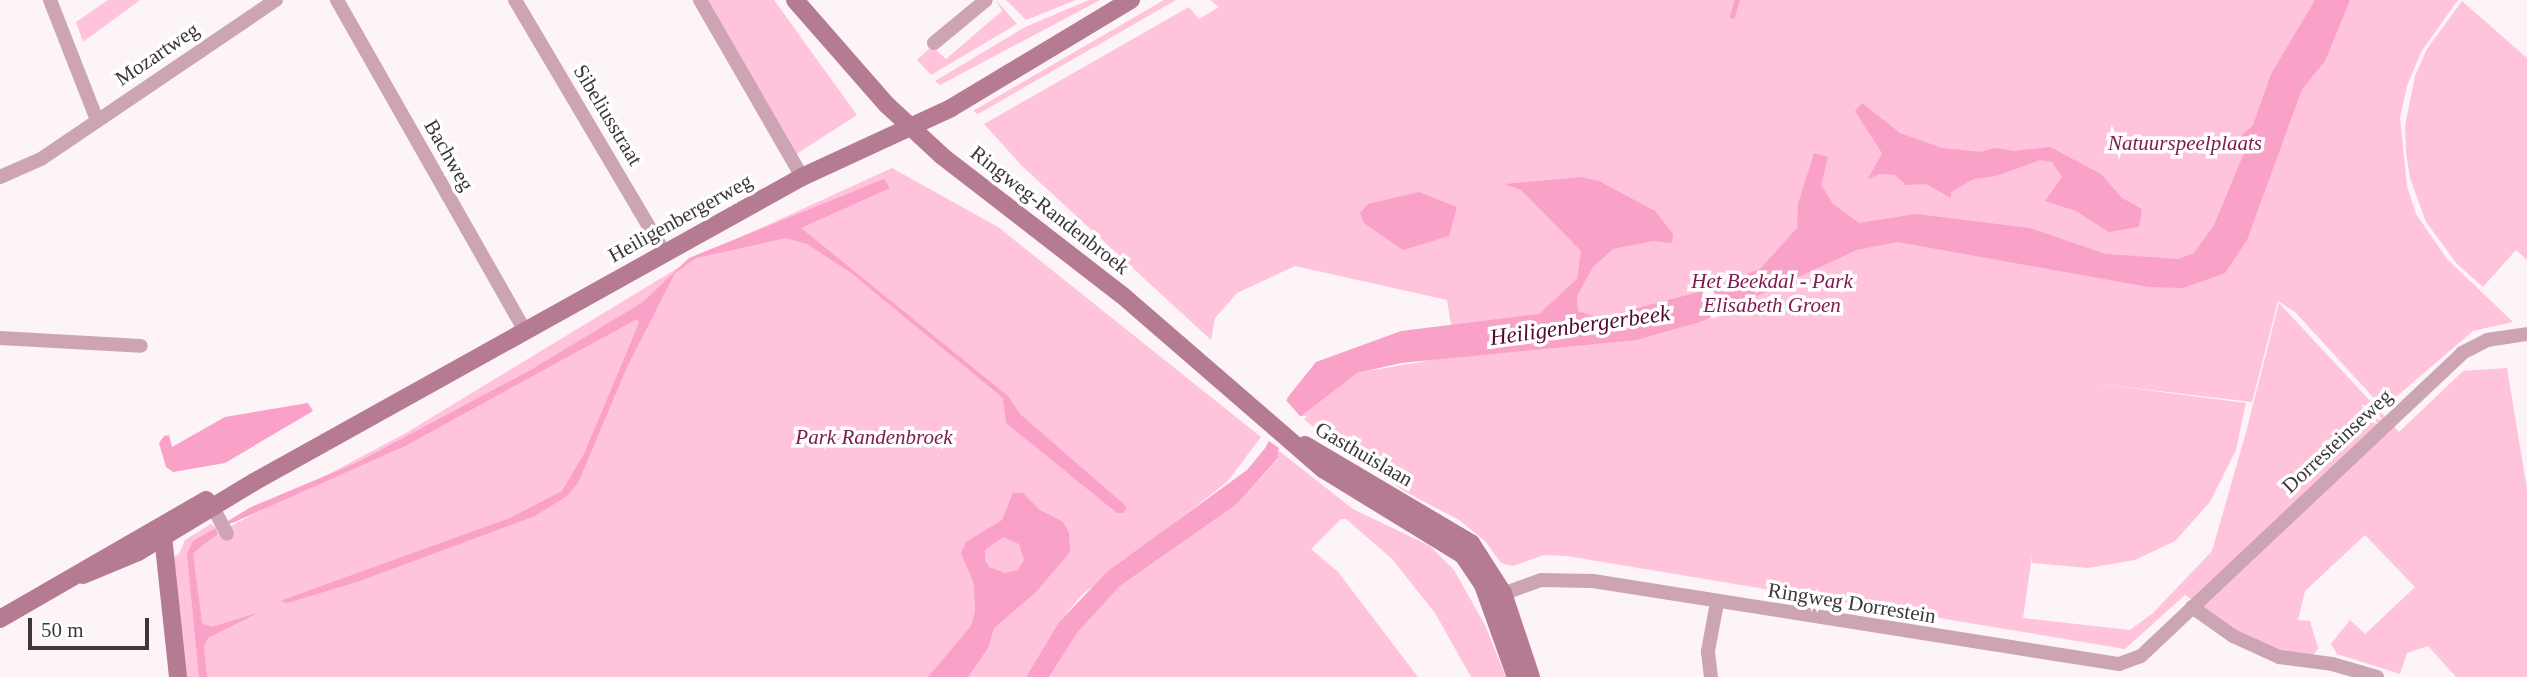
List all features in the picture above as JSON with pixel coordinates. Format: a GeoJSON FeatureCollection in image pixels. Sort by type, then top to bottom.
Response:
{"type":"FeatureCollection","features":[{"type":"Feature","properties":{"kind":"main road","name":"Ringweg-Randenbroek"},"geometry":{"type":"LineString","coordinates":[[795,0],[911,128],[1122,295],[1293,438]]}},
{"type":"Feature","properties":{"kind":"main road","name":"Heiligenbergerweg"},"geometry":{"type":"LineString","coordinates":[[0,619],[83,575],[110,552],[214,509],[254,482],[664,251],[802,177],[911,128],[1131,0]]}},
{"type":"Feature","properties":{"kind":"main road","name":"Gasthuislaan"},"geometry":{"type":"LineString","coordinates":[[1293,438],[1465,537],[1485,561],[1516,677]]}},
{"type":"Feature","properties":{"kind":"main road"},"geometry":{"type":"LineString","coordinates":[[162,531],[178,677]]}},
{"type":"Feature","properties":{"kind":"main road","name":"Gasthuislaan"},"geometry":{"type":"LineString","coordinates":[[1496,596],[1531,677]]}},
{"type":"Feature","properties":{"kind":"street"},"geometry":{"type":"LineString","coordinates":[[50,0],[97,120]]}},
{"type":"Feature","properties":{"kind":"street","name":"Mozartweg"},"geometry":{"type":"LineString","coordinates":[[0,177],[41,159],[276,0]]}},
{"type":"Feature","properties":{"kind":"street","name":"Bachweg"},"geometry":{"type":"LineString","coordinates":[[337,0],[525,331]]}},
{"type":"Feature","properties":{"kind":"street","name":"Sibeliusstraat"},"geometry":{"type":"LineString","coordinates":[[515,0],[664,251]]}},
{"type":"Feature","properties":{"kind":"street"},"geometry":{"type":"LineString","coordinates":[[700,0],[802,177]]}},
{"type":"Feature","properties":{"kind":"street"},"geometry":{"type":"LineString","coordinates":[[934,43],[986,0]]}},
{"type":"Feature","properties":{"kind":"street","name":"Dorresteinseweg"},"geometry":{"type":"LineString","coordinates":[[2192,607],[2462,353],[2487,341],[2527,334]]}},
{"type":"Feature","properties":{"kind":"street"},"geometry":{"type":"LineString","coordinates":[[0,338],[141,346]]}},
{"type":"Feature","properties":{"kind":"street"},"geometry":{"type":"LineString","coordinates":[[214,509],[226,534]]}},
{"type":"Feature","properties":{"kind":"street","name":"Ringweg Dorrestein"},"geometry":{"type":"LineString","coordinates":[[1496,596],[1541,580],[1582,580],[2119,664],[2141,656],[2192,607]]}},
{"type":"Feature","properties":{"kind":"street"},"geometry":{"type":"LineString","coordinates":[[1711,677],[1708,651],[1717,603]]}},
{"type":"Feature","properties":{"kind":"street"},"geometry":{"type":"LineString","coordinates":[[2192,607],[2233,636],[2278,657],[2332,664],[2377,677]]}},
{"type":"Feature","properties":{"kind":"green space"},"geometry":{"type":"Polygon","coordinates":[[[108,0],[140,0],[83,42],[76,22],[108,0]]]}},
{"type":"Feature","properties":{"kind":"green space"},"geometry":{"type":"Polygon","coordinates":[[[707,0],[774,0],[857,115],[795,155],[707,0]]]}},
{"type":"Feature","properties":{"kind":"green space"},"geometry":{"type":"Polygon","coordinates":[[[996,0],[1017,24],[931,75],[917,60],[932,46],[946,59],[1002,11],[996,0]]]}},
{"type":"Feature","properties":{"kind":"green space"},"geometry":{"type":"Polygon","coordinates":[[[1006,0],[1076,0],[1026,20],[1006,0]]]}},
{"type":"Feature","properties":{"kind":"green space"},"geometry":{"type":"Polygon","coordinates":[[[1089,0],[1100,0],[940,85],[935,81],[1025,27],[1089,0]]]}},
{"type":"Feature","properties":{"kind":"green space"},"geometry":{"type":"Polygon","coordinates":[[[1164,0],[1176,0],[978,114],[973,111],[1164,0]]]}},
{"type":"Feature","properties":{"kind":"green space","name":"Het Beekdal - Park Elisabeth Groen"},"geometry":{"type":"Polygon","coordinates":[[[1210,0],[2458,0],[2421,52],[2407,86],[2400,118],[2407,186],[2416,214],[2447,259],[2513,322],[2473,331],[2383,408],[2296,313],[2278,301],[2252,402],[2092,383],[2246,403],[2236,450],[2210,502],[2175,541],[2135,560],[2088,568],[2032,563],[2032,556],[2023,618],[2130,630],[2153,613],[2212,551],[2279,303],[2399,432],[2463,371],[2507,368],[2527,489],[2527,677],[2456,677],[2428,646],[2407,653],[2400,674],[2337,654],[2331,644],[2350,620],[2365,634],[2415,587],[2365,535],[2305,591],[2298,620],[2310,621],[2318,648],[2312,657],[2279,652],[2246,638],[2185,595],[2125,649],[1567,556],[1544,555],[1513,566],[1501,563],[1485,541],[1459,520],[1404,491],[1300,417],[1356,373],[1456,356],[1447,300],[1295,266],[1237,293],[1215,318],[1211,340],[1022,166],[984,124],[1189,7],[1199,19],[1219,7],[1210,0]]]}},
{"type":"Feature","properties":{"kind":"green space"},"geometry":{"type":"Polygon","coordinates":[[[2462,1],[2527,58],[2527,260],[2516,250],[2483,287],[2457,264],[2426,222],[2410,178],[2406,152],[2405,126],[2415,76],[2427,49],[2462,1]]]}},
{"type":"Feature","properties":{"kind":"green space","name":"Park Randenbroek"},"geometry":{"type":"Polygon","coordinates":[[[892,168],[998,227],[1261,437],[1227,482],[1082,595],[1059,622],[1026,677],[184,677],[168,560],[179,554],[185,540],[211,524],[216,528],[188,549],[406,433],[691,260],[892,168]]]}},
{"type":"Feature","properties":{"kind":"green space"},"geometry":{"type":"Polygon","coordinates":[[[1278,450],[1353,509],[1430,546],[1454,570],[1485,625],[1506,677],[1471,677],[1435,613],[1392,559],[1346,519],[1341,519],[1311,549],[1338,572],[1418,677],[1049,677],[1077,633],[1120,586],[1237,504],[1278,459],[1278,450]]]}},
{"type":"Feature","properties":{"kind":"water","name":"Heiligenbergerbeek"},"geometry":{"type":"Polygon","coordinates":[[[2315,0],[2350,0],[2325,61],[2302,89],[2247,240],[2225,273],[2183,288],[2148,287],[1898,242],[1857,250],[1700,322],[1636,340],[1401,363],[1357,373],[1300,417],[1278,450],[1278,458],[1237,504],[1120,586],[1077,633],[1049,677],[1026,677],[1059,622],[1108,571],[1247,470],[1266,447],[1288,397],[1316,362],[1401,331],[1539,314],[1577,279],[1581,251],[1521,190],[1504,184],[1581,177],[1599,181],[1655,211],[1673,234],[1672,243],[1653,241],[1613,249],[1593,267],[1577,296],[1578,311],[1599,318],[1695,293],[1760,269],[1797,228],[1798,204],[1814,153],[1828,157],[1821,185],[1833,204],[1859,223],[1916,214],[2030,228],[2106,254],[2179,259],[2194,253],[2214,225],[2247,146],[2241,136],[2253,125],[2271,74],[2315,0]]]}},
{"type":"Feature","properties":{"kind":"water"},"geometry":{"type":"Polygon","coordinates":[[[1862,103],[1900,133],[1942,148],[1980,152],[1995,148],[2014,151],[2050,147],[2101,174],[2122,198],[2142,209],[2139,227],[2109,232],[2076,211],[2045,201],[2062,177],[2052,162],[2040,160],[1996,176],[1974,179],[1951,192],[1951,198],[1926,184],[1906,185],[1895,175],[1880,174],[1868,179],[1882,153],[1855,111],[1862,103]]]}},
{"type":"Feature","properties":{"kind":"water"},"geometry":{"type":"Polygon","coordinates":[[[884,179],[890,188],[801,228],[1008,396],[1020,414],[1127,507],[1123,513],[1117,513],[1006,423],[1003,398],[850,272],[807,244],[786,238],[696,258],[675,273],[627,367],[578,483],[567,496],[535,516],[357,582],[287,603],[280,601],[510,518],[562,491],[584,454],[639,323],[637,319],[405,446],[230,524],[228,521],[251,507],[356,463],[529,371],[643,302],[689,258],[884,179]]]}},
{"type":"Feature","properties":{"kind":"water"},"geometry":{"type":"Polygon","coordinates":[[[1419,192],[1457,207],[1449,236],[1403,250],[1364,223],[1360,213],[1368,204],[1419,192]]]}},
{"type":"Feature","properties":{"kind":"water"},"geometry":{"type":"Polygon","coordinates":[[[308,403],[313,411],[225,463],[173,472],[166,467],[159,443],[164,436],[169,435],[172,447],[225,417],[308,403]]]}},
{"type":"Feature","properties":{"kind":"water"},"geometry":{"type":"Polygon","coordinates":[[[1013,493],[1023,493],[1040,510],[1063,522],[1069,533],[1070,552],[1035,593],[994,628],[988,648],[968,677],[928,677],[971,626],[975,612],[974,584],[961,553],[966,542],[1002,520],[1013,493]],[[1003,537],[985,550],[985,560],[989,567],[1005,573],[1018,570],[1024,560],[1019,544],[1003,537]]]}},
{"type":"Feature","properties":{"kind":"water"},"geometry":{"type":"Polygon","coordinates":[[[216,528],[218,534],[193,553],[202,623],[212,627],[260,612],[208,638],[204,647],[207,677],[199,677],[187,554],[193,541],[216,528]]]}},
{"type":"Feature","properties":{"kind":"pier"},"geometry":{"type":"Polygon","coordinates":[[[1711,283],[1722,315],[1712,319],[1701,287],[1711,283]]]}},
{"type":"Feature","properties":{"kind":"pier"},"geometry":{"type":"Polygon","coordinates":[[[1284,398],[1300,416],[1307,416],[1282,450],[1266,439],[1284,398]]]}},
{"type":"Feature","properties":{"kind":"waterway"},"geometry":{"type":"LineString","coordinates":[[1732,16],[1737,0]]}},
{"type":"Feature","properties":{"kind":"park label","name":"Natuurspeelplaats"},"geometry":{"type":"Point","coordinates":[2185,143]}}]}
